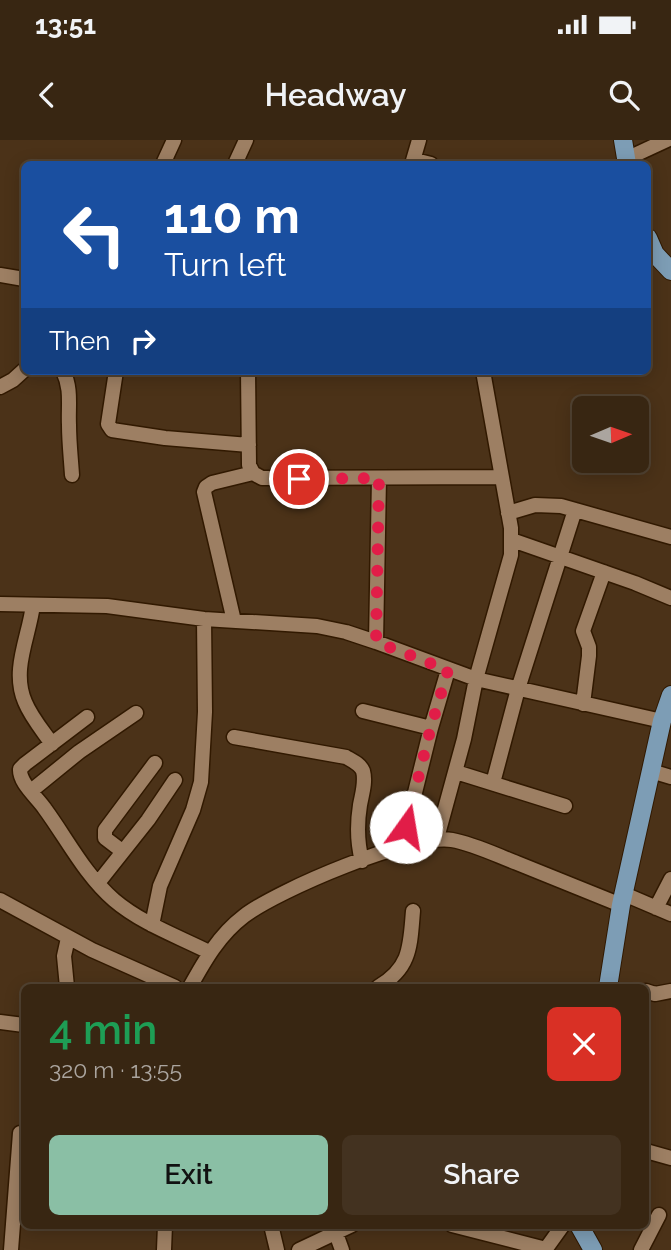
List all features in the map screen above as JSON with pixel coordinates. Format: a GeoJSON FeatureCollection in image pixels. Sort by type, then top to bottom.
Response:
{"type":"FeatureCollection","features":[{"type":"Feature","properties":{"kind":"main road"},"geometry":{"type":"LineString","coordinates":[[623,140],[626,161]]}},
{"type":"Feature","properties":{"kind":"main road"},"geometry":{"type":"LineString","coordinates":[[651,250],[671,271]]}},
{"type":"Feature","properties":{"kind":"main road"},"geometry":{"type":"LineString","coordinates":[[608,984],[622,899],[671,695]]}},
{"type":"Feature","properties":{"kind":"main road"},"geometry":{"type":"LineString","coordinates":[[581,1229],[593,1250]]}},
{"type":"Feature","properties":{"kind":"street"},"geometry":{"type":"LineString","coordinates":[[164,161],[174,140]]}},
{"type":"Feature","properties":{"kind":"street"},"geometry":{"type":"LineString","coordinates":[[236,161],[246,140]]}},
{"type":"Feature","properties":{"kind":"street"},"geometry":{"type":"LineString","coordinates":[[414,161],[419,140]]}},
{"type":"Feature","properties":{"kind":"street"},"geometry":{"type":"LineString","coordinates":[[628,161],[667,140]]}},
{"type":"Feature","properties":{"kind":"street"},"geometry":{"type":"LineString","coordinates":[[0,275],[21,278]]}},
{"type":"Feature","properties":{"kind":"street"},"geometry":{"type":"LineString","coordinates":[[0,387],[21,373]]}},
{"type":"Feature","properties":{"kind":"street"},"geometry":{"type":"LineString","coordinates":[[65,375],[70,394],[68,427],[72,475]]}},
{"type":"Feature","properties":{"kind":"street"},"geometry":{"type":"LineString","coordinates":[[115,375],[108,424],[112,430],[188,441],[249,445]]}},
{"type":"Feature","properties":{"kind":"street"},"geometry":{"type":"LineString","coordinates":[[248,375],[249,465],[253,473]]}},
{"type":"Feature","properties":{"kind":"street"},"geometry":{"type":"LineString","coordinates":[[437,838],[456,772],[476,679],[511,555],[508,513],[484,375]]}},
{"type":"Feature","properties":{"kind":"street"},"geometry":{"type":"LineString","coordinates":[[234,621],[204,492],[212,483],[253,473],[273,479],[500,477]]}},
{"type":"Feature","properties":{"kind":"street"},"geometry":{"type":"LineString","coordinates":[[376,642],[379,478]]}},
{"type":"Feature","properties":{"kind":"street"},"geometry":{"type":"LineString","coordinates":[[508,513],[548,504],[671,537]]}},
{"type":"Feature","properties":{"kind":"street"},"geometry":{"type":"LineString","coordinates":[[493,783],[518,689],[575,510]]}},
{"type":"Feature","properties":{"kind":"street"},"geometry":{"type":"LineString","coordinates":[[512,540],[671,598]]}},
{"type":"Feature","properties":{"kind":"street"},"geometry":{"type":"LineString","coordinates":[[583,704],[589,647],[583,631],[604,572]]}},
{"type":"Feature","properties":{"kind":"street"},"geometry":{"type":"LineString","coordinates":[[0,604],[107,606],[204,619],[317,626],[376,642],[476,679],[583,704],[666,716]]}},
{"type":"Feature","properties":{"kind":"street"},"geometry":{"type":"LineString","coordinates":[[33,605],[22,656],[21,690],[26,705],[52,744]]}},
{"type":"Feature","properties":{"kind":"street"},"geometry":{"type":"LineString","coordinates":[[152,925],[160,886],[193,810],[201,782],[205,712],[204,619]]}},
{"type":"Feature","properties":{"kind":"street"},"geometry":{"type":"LineString","coordinates":[[402,845],[448,670]]}},
{"type":"Feature","properties":{"kind":"street"},"geometry":{"type":"LineString","coordinates":[[363,711],[431,727]]}},
{"type":"Feature","properties":{"kind":"street"},"geometry":{"type":"LineString","coordinates":[[31,791],[79,752],[136,713]]}},
{"type":"Feature","properties":{"kind":"street"},"geometry":{"type":"LineString","coordinates":[[87,717],[20,769],[20,779],[75,855],[113,899],[152,925],[209,952]]}},
{"type":"Feature","properties":{"kind":"street"},"geometry":{"type":"LineString","coordinates":[[234,737],[346,757],[356,763],[362,770],[364,783],[357,827],[362,861]]}},
{"type":"Feature","properties":{"kind":"street"},"geometry":{"type":"LineString","coordinates":[[122,851],[105,838],[105,830],[155,763]]}},
{"type":"Feature","properties":{"kind":"street"},"geometry":{"type":"LineString","coordinates":[[651,771],[671,778]]}},
{"type":"Feature","properties":{"kind":"street"},"geometry":{"type":"LineString","coordinates":[[456,772],[565,806]]}},
{"type":"Feature","properties":{"kind":"street"},"geometry":{"type":"LineString","coordinates":[[98,883],[155,812],[175,780]]}},
{"type":"Feature","properties":{"kind":"street"},"geometry":{"type":"LineString","coordinates":[[192,984],[209,952],[244,916],[265,902],[402,845],[437,838],[454,840],[671,914]]}},
{"type":"Feature","properties":{"kind":"street"},"geometry":{"type":"LineString","coordinates":[[656,908],[671,879]]}},
{"type":"Feature","properties":{"kind":"street"},"geometry":{"type":"LineString","coordinates":[[0,900],[68,937],[169,984]]}},
{"type":"Feature","properties":{"kind":"street"},"geometry":{"type":"LineString","coordinates":[[383,984],[400,972],[405,962],[410,945],[413,911]]}},
{"type":"Feature","properties":{"kind":"street"},"geometry":{"type":"LineString","coordinates":[[67,984],[64,956],[68,937]]}},
{"type":"Feature","properties":{"kind":"street"},"geometry":{"type":"LineString","coordinates":[[649,992],[655,994],[671,991]]}},
{"type":"Feature","properties":{"kind":"street"},"geometry":{"type":"LineString","coordinates":[[0,1022],[21,1026]]}},
{"type":"Feature","properties":{"kind":"street"},"geometry":{"type":"LineString","coordinates":[[11,1250],[20,1133]]}},
{"type":"Feature","properties":{"kind":"street"},"geometry":{"type":"LineString","coordinates":[[649,1152],[671,1158]]}},
{"type":"Feature","properties":{"kind":"street"},"geometry":{"type":"LineString","coordinates":[[641,1250],[659,1215]]}},
{"type":"Feature","properties":{"kind":"street"},"geometry":{"type":"LineString","coordinates":[[164,1229],[164,1250]]}},
{"type":"Feature","properties":{"kind":"street"},"geometry":{"type":"LineString","coordinates":[[272,1229],[277,1250]]}},
{"type":"Feature","properties":{"kind":"street"},"geometry":{"type":"LineString","coordinates":[[468,1229],[546,1249],[561,1229]]}},
{"type":"Feature","properties":{"kind":"street"},"geometry":{"type":"LineString","coordinates":[[299,1250],[334,1230],[342,1250]]}},
{"type":"Feature","properties":{"kind":"route"},"geometry":{"type":"LineString","coordinates":[[299,479],[379,478],[376,642],[448,670],[406,827]]}}]}
